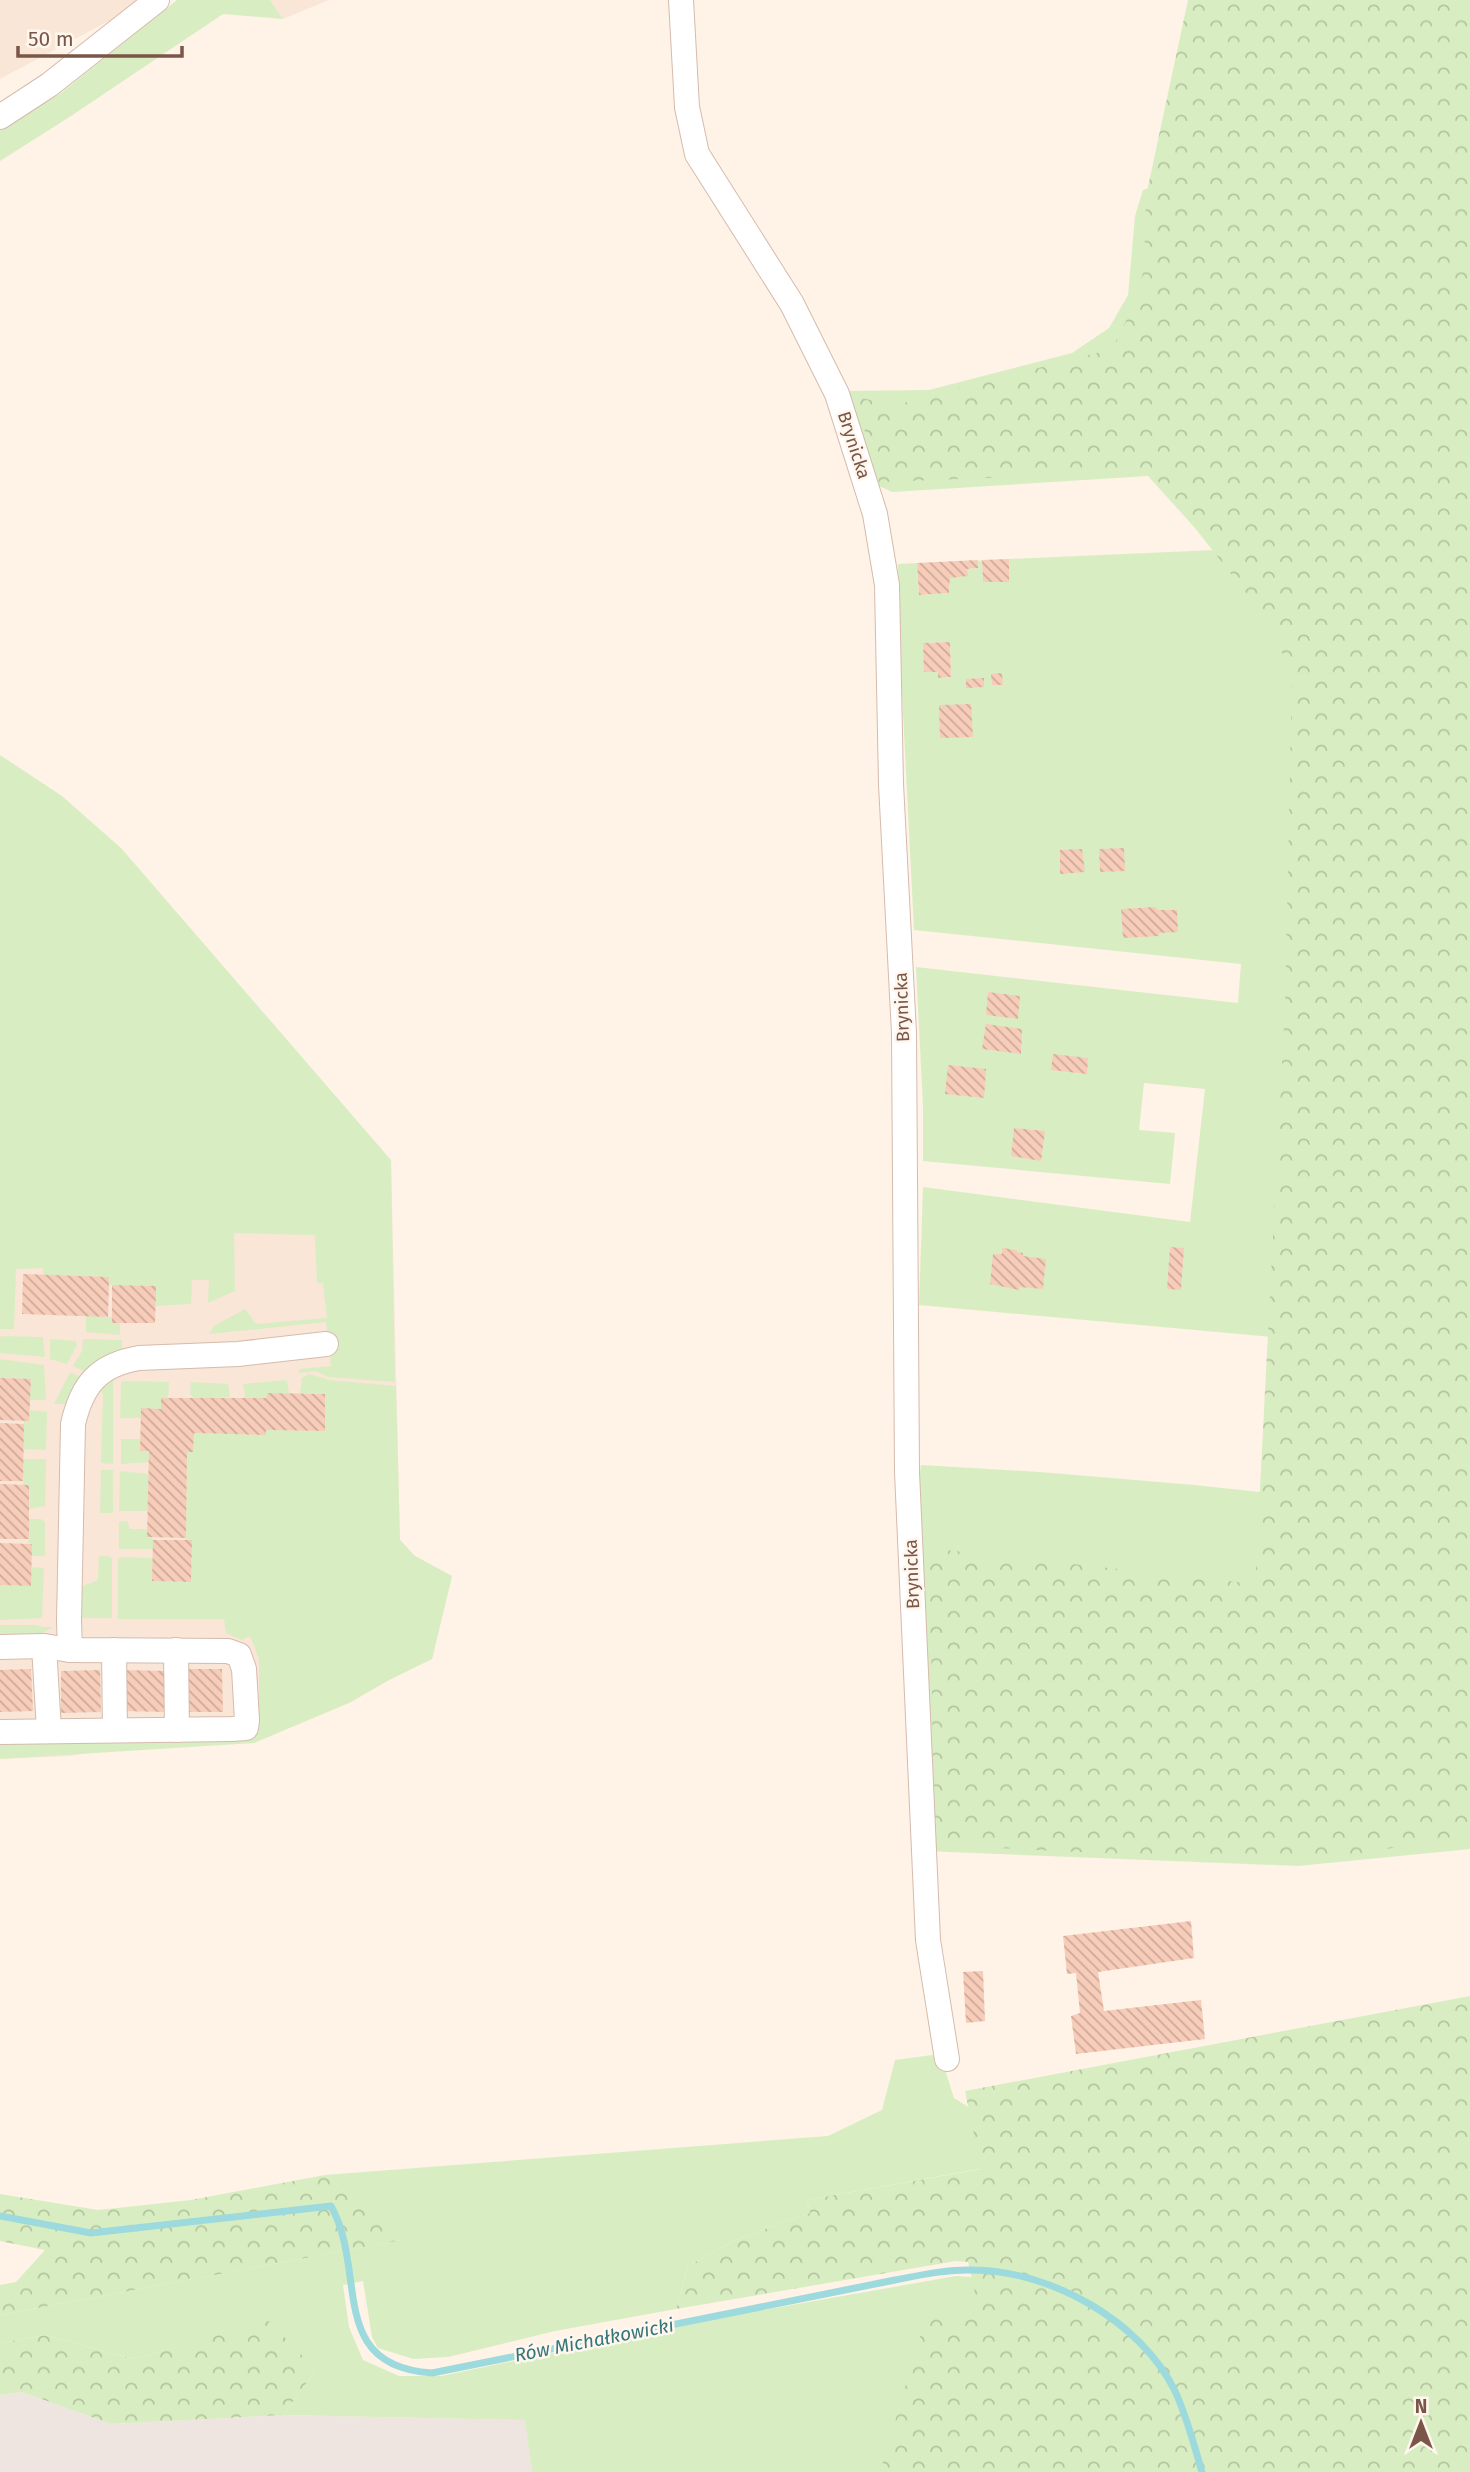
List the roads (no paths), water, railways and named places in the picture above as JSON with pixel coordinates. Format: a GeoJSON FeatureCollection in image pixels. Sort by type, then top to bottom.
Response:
{"type":"FeatureCollection","features":[{"type":"Feature","properties":{"kind":"street"},"geometry":{"type":"LineString","coordinates":[[0,117],[49,85],[158,0]]}},
{"type":"Feature","properties":{"kind":"street","name":"Brynicka"},"geometry":{"type":"LineString","coordinates":[[681,0],[687,107],[698,154],[792,304],[837,394],[876,514],[887,584],[891,784],[904,1033],[908,1499],[928,1929],[947,2059]]}},
{"type":"Feature","properties":{"kind":"street"},"geometry":{"type":"LineString","coordinates":[[70,1650],[73,1424],[78,1401],[93,1380],[107,1368],[139,1357],[238,1354],[326,1344]]}},
{"type":"Feature","properties":{"kind":"street"},"geometry":{"type":"LineString","coordinates":[[44,1646],[49,1731]]}},
{"type":"Feature","properties":{"kind":"street"},"geometry":{"type":"LineString","coordinates":[[0,1647],[228,1651],[239,1655],[244,1669],[247,1720],[246,1728],[0,1732]]}},
{"type":"Feature","properties":{"kind":"street"},"geometry":{"type":"LineString","coordinates":[[114,1650],[114,1730]]}},
{"type":"Feature","properties":{"kind":"street"},"geometry":{"type":"LineString","coordinates":[[176,1650],[177,1730]]}},
{"type":"Feature","properties":{"kind":"waterway","name":"Rów Michałkowicki"},"geometry":{"type":"LineString","coordinates":[[0,2216],[91,2233],[331,2206],[342,2232],[356,2312],[363,2334],[377,2353],[399,2367],[432,2373],[944,2271],[974,2270],[1033,2279],[1091,2305],[1117,2322],[1140,2343],[1160,2366],[1175,2391],[1202,2472]]}}]}
